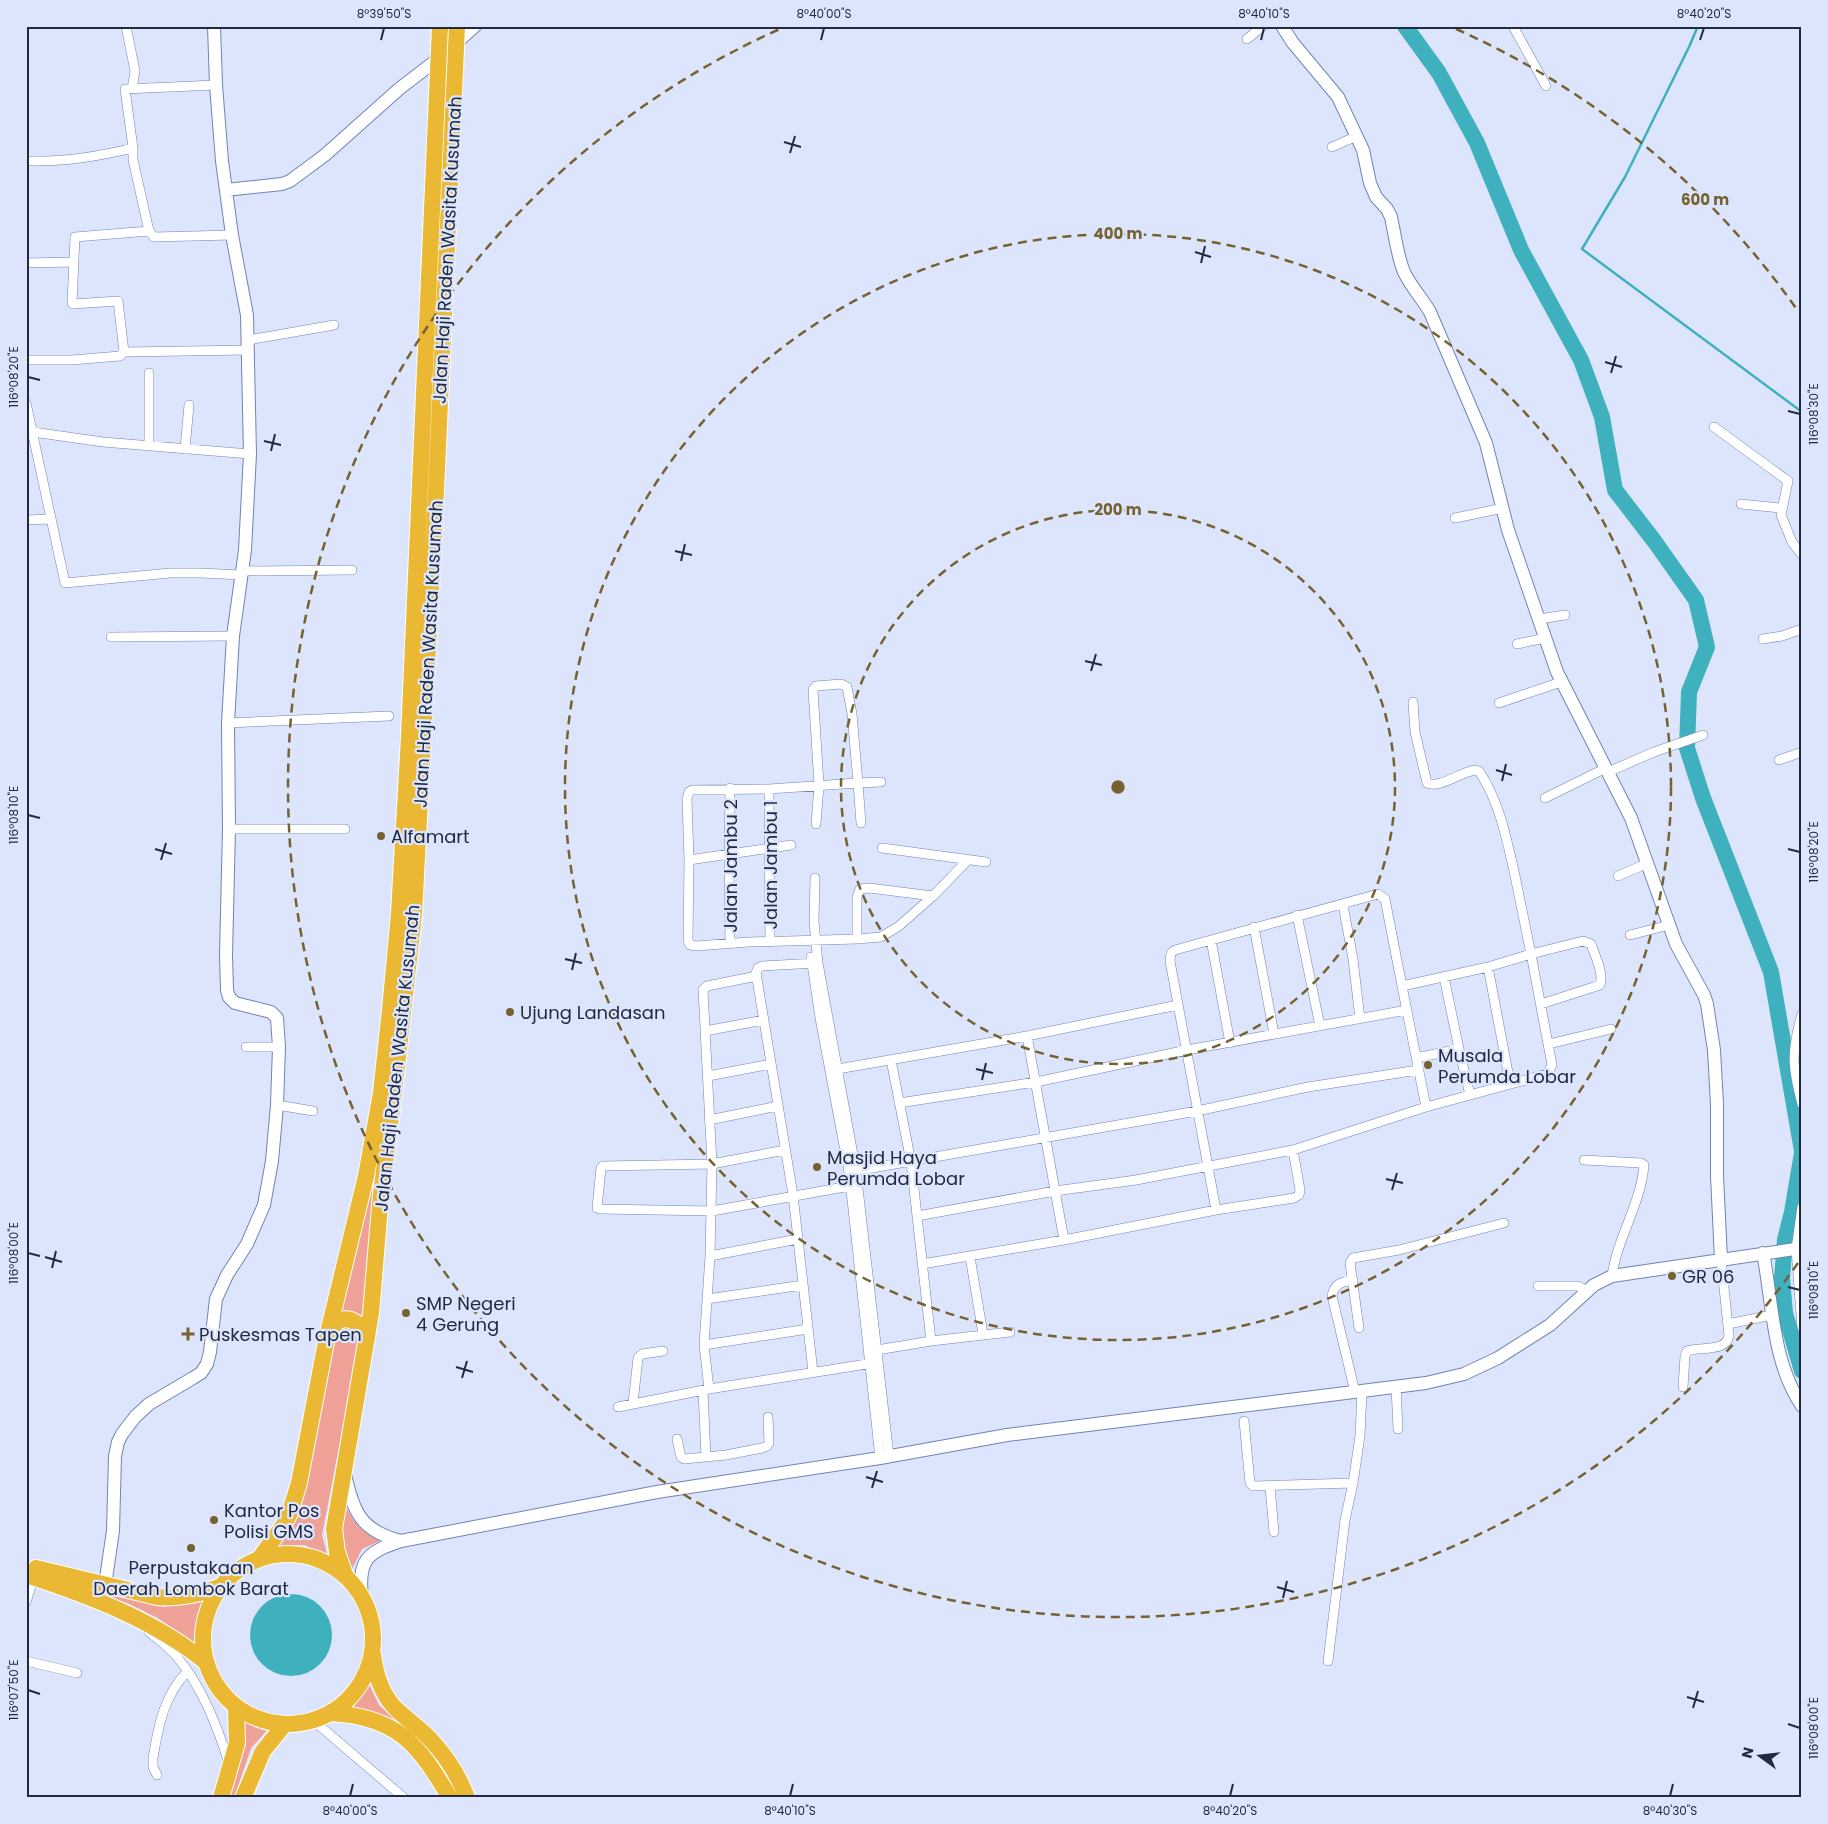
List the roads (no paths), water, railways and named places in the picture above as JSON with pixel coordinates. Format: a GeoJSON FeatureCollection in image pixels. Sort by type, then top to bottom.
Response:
{"type":"FeatureCollection","features":[{"type":"Feature","properties":{"kind":"highway","name":"Jalan Haji Raden Wasita Kusumah"},"geometry":{"type":"LineString","coordinates":[[259,1559],[283,1526],[299,1483],[326,1338],[366,1176],[381,1093],[390,1010],[406,914],[409,738],[440,26]]}},
{"type":"Feature","properties":{"kind":"highway","name":"Jalan Haji Raden Wasita Kusumah"},"geometry":{"type":"LineString","coordinates":[[345,1575],[337,1552],[334,1530],[368,1340],[381,1194],[394,1093],[454,111],[457,26]]}},
{"type":"Feature","properties":{"kind":"highway"},"geometry":{"type":"LineString","coordinates":[[437,111],[454,111]]}},
{"type":"Feature","properties":{"kind":"highway"},"geometry":{"type":"LineString","coordinates":[[326,1338],[336,1323],[345,1320],[362,1326],[368,1340]]}},
{"type":"Feature","properties":{"kind":"highway"},"geometry":{"type":"LineString","coordinates":[[281,1554],[304,1555],[326,1562],[345,1575],[354,1585],[370,1615],[373,1634],[372,1653],[365,1677],[350,1698],[331,1713],[314,1721],[296,1725],[277,1724],[256,1718],[236,1707],[225,1697],[216,1685],[207,1663],[203,1642],[204,1627],[211,1605],[222,1586],[238,1570],[259,1559],[281,1554]]}},
{"type":"Feature","properties":{"kind":"highway"},"geometry":{"type":"LineString","coordinates":[[29,1573],[105,1585],[147,1595],[176,1598],[202,1593],[222,1586]]}},
{"type":"Feature","properties":{"kind":"highway"},"geometry":{"type":"LineString","coordinates":[[64,1580],[154,1626],[207,1663]]}},
{"type":"Feature","properties":{"kind":"highway"},"geometry":{"type":"LineString","coordinates":[[372,1653],[379,1684],[390,1702],[430,1738],[447,1760],[461,1783],[467,1798]]}},
{"type":"Feature","properties":{"kind":"highway"},"geometry":{"type":"LineString","coordinates":[[221,1798],[238,1734],[236,1707]]}},
{"type":"Feature","properties":{"kind":"highway"},"geometry":{"type":"LineString","coordinates":[[331,1713],[367,1718],[394,1730],[423,1756],[450,1798]]}},
{"type":"Feature","properties":{"kind":"highway"},"geometry":{"type":"LineString","coordinates":[[243,1798],[263,1751],[285,1724]]}},
{"type":"Feature","properties":{"kind":"street"},"geometry":{"type":"LineString","coordinates":[[126,26],[134,71],[132,89]]}},
{"type":"Feature","properties":{"kind":"street"},"geometry":{"type":"LineString","coordinates":[[105,1585],[112,1532],[115,1456],[118,1442],[127,1427],[142,1411],[165,1394],[201,1373],[207,1364],[216,1300],[227,1275],[247,1244],[264,1205],[272,1160],[277,1105],[278,1021],[269,1011],[235,1003],[229,997],[227,990],[228,723],[233,636],[245,550],[250,454],[247,315],[232,235],[222,161],[214,26]]}},
{"type":"Feature","properties":{"kind":"street"},"geometry":{"type":"LineString","coordinates":[[456,43],[475,26]]}},
{"type":"Feature","properties":{"kind":"street"},"geometry":{"type":"LineString","coordinates":[[1247,39],[1263,26]]}},
{"type":"Feature","properties":{"kind":"street"},"geometry":{"type":"LineString","coordinates":[[1282,26],[1338,97],[1358,136],[1370,184],[1376,197],[1387,209],[1391,217],[1404,270],[1416,293],[1430,312],[1486,442],[1499,509],[1539,619],[1557,683],[1638,833],[1644,865],[1665,927],[1704,995],[1710,1018],[1717,1104],[1717,1260],[1729,1336],[1723,1346],[1687,1351],[1685,1356],[1684,1387]]}},
{"type":"Feature","properties":{"kind":"street"},"geometry":{"type":"LineString","coordinates":[[1513,26],[1546,86]]}},
{"type":"Feature","properties":{"kind":"street"},"geometry":{"type":"LineString","coordinates":[[226,190],[282,184],[290,181],[324,155],[400,89],[438,59]]}},
{"type":"Feature","properties":{"kind":"street"},"geometry":{"type":"LineString","coordinates":[[216,85],[125,90],[133,160],[149,230],[154,237],[232,235]]}},
{"type":"Feature","properties":{"kind":"street"},"geometry":{"type":"LineString","coordinates":[[1332,147],[1358,136]]}},
{"type":"Feature","properties":{"kind":"street"},"geometry":{"type":"LineString","coordinates":[[26,162],[55,162],[95,157],[133,148]]}},
{"type":"Feature","properties":{"kind":"street"},"geometry":{"type":"LineString","coordinates":[[124,352],[118,301],[73,304],[75,237],[149,230]]}},
{"type":"Feature","properties":{"kind":"street"},"geometry":{"type":"LineString","coordinates":[[26,263],[73,262]]}},
{"type":"Feature","properties":{"kind":"street"},"geometry":{"type":"LineString","coordinates":[[26,360],[72,360],[120,356],[124,352],[248,345],[334,325]]}},
{"type":"Feature","properties":{"kind":"street"},"geometry":{"type":"LineString","coordinates":[[149,373],[149,446]]}},
{"type":"Feature","properties":{"kind":"street"},"geometry":{"type":"LineString","coordinates":[[26,403],[30,432],[65,583],[170,573],[352,570]]}},
{"type":"Feature","properties":{"kind":"street"},"geometry":{"type":"LineString","coordinates":[[185,449],[189,405]]}},
{"type":"Feature","properties":{"kind":"street"},"geometry":{"type":"LineString","coordinates":[[1714,427],[1788,481],[1781,508],[1781,516],[1792,542],[1802,555]]}},
{"type":"Feature","properties":{"kind":"street"},"geometry":{"type":"LineString","coordinates":[[30,432],[103,442],[250,454]]}},
{"type":"Feature","properties":{"kind":"street"},"geometry":{"type":"LineString","coordinates":[[1741,504],[1781,508]]}},
{"type":"Feature","properties":{"kind":"street"},"geometry":{"type":"LineString","coordinates":[[1455,518],[1499,509]]}},
{"type":"Feature","properties":{"kind":"street"},"geometry":{"type":"LineString","coordinates":[[26,520],[51,519]]}},
{"type":"Feature","properties":{"kind":"street"},"geometry":{"type":"LineString","coordinates":[[1539,619],[1565,615]]}},
{"type":"Feature","properties":{"kind":"street"},"geometry":{"type":"LineString","coordinates":[[1763,639],[1782,636],[1802,629]]}},
{"type":"Feature","properties":{"kind":"street"},"geometry":{"type":"LineString","coordinates":[[110,637],[233,636]]}},
{"type":"Feature","properties":{"kind":"street"},"geometry":{"type":"LineString","coordinates":[[1516,644],[1545,638]]}},
{"type":"Feature","properties":{"kind":"street"},"geometry":{"type":"LineString","coordinates":[[1499,703],[1557,683]]}},
{"type":"Feature","properties":{"kind":"street"},"geometry":{"type":"LineString","coordinates":[[816,824],[819,785],[814,688],[816,686],[841,684],[846,687],[852,714],[861,822]]}},
{"type":"Feature","properties":{"kind":"street"},"geometry":{"type":"LineString","coordinates":[[917,1216],[1055,1191],[1136,1180],[1293,1150],[1426,1107],[1549,1072],[1552,1065],[1549,1044],[1503,825],[1489,787],[1478,771],[1475,770],[1439,784],[1431,785],[1427,783],[1415,732],[1413,702]]}},
{"type":"Feature","properties":{"kind":"street"},"geometry":{"type":"LineString","coordinates":[[228,723],[389,716]]}},
{"type":"Feature","properties":{"kind":"street"},"geometry":{"type":"LineString","coordinates":[[1545,798],[1604,770],[1702,735]]}},
{"type":"Feature","properties":{"kind":"street"},"geometry":{"type":"LineString","coordinates":[[1779,760],[1802,752]]}},
{"type":"Feature","properties":{"kind":"street"},"geometry":{"type":"LineString","coordinates":[[881,782],[769,789],[730,788],[692,790],[689,792],[688,940],[691,946],[770,941],[875,938],[885,935],[899,926],[933,896],[967,861]]}},
{"type":"Feature","properties":{"kind":"street","name":"Jalan Jambu 2"},"geometry":{"type":"LineString","coordinates":[[730,788],[730,943]]}},
{"type":"Feature","properties":{"kind":"street","name":"Jalan Jambu 1"},"geometry":{"type":"LineString","coordinates":[[769,789],[770,941]]}},
{"type":"Feature","properties":{"kind":"street"},"geometry":{"type":"LineString","coordinates":[[229,829],[345,829]]}},
{"type":"Feature","properties":{"kind":"street"},"geometry":{"type":"LineString","coordinates":[[690,860],[790,845]]}},
{"type":"Feature","properties":{"kind":"street"},"geometry":{"type":"LineString","coordinates":[[882,848],[967,861],[986,862]]}},
{"type":"Feature","properties":{"kind":"street"},"geometry":{"type":"LineString","coordinates":[[1618,876],[1644,865]]}},
{"type":"Feature","properties":{"kind":"street"},"geometry":{"type":"LineString","coordinates":[[815,878],[813,940],[815,963],[852,1172],[884,1457]]}},
{"type":"Feature","properties":{"kind":"street"},"geometry":{"type":"LineString","coordinates":[[857,939],[857,897],[860,889],[869,888],[933,896]]}},
{"type":"Feature","properties":{"kind":"street"},"geometry":{"type":"LineString","coordinates":[[1216,1210],[1170,961],[1170,955],[1175,950],[1378,894],[1384,898],[1426,1107]]}},
{"type":"Feature","properties":{"kind":"street"},"geometry":{"type":"LineString","coordinates":[[1342,905],[1353,959],[1360,1019]]}},
{"type":"Feature","properties":{"kind":"street"},"geometry":{"type":"LineString","coordinates":[[1297,915],[1320,1026]]}},
{"type":"Feature","properties":{"kind":"street"},"geometry":{"type":"LineString","coordinates":[[1254,927],[1274,1034]]}},
{"type":"Feature","properties":{"kind":"street"},"geometry":{"type":"LineString","coordinates":[[1630,935],[1665,927]]}},
{"type":"Feature","properties":{"kind":"street"},"geometry":{"type":"LineString","coordinates":[[1211,940],[1230,1042]]}},
{"type":"Feature","properties":{"kind":"street"},"geometry":{"type":"LineString","coordinates":[[1402,986],[1488,967],[1584,941],[1591,944],[1602,979],[1601,983],[1598,986],[1541,1004]]}},
{"type":"Feature","properties":{"kind":"street"},"geometry":{"type":"LineString","coordinates":[[813,1372],[792,1195],[757,969],[762,966],[815,963]]}},
{"type":"Feature","properties":{"kind":"street"},"geometry":{"type":"LineString","coordinates":[[1488,967],[1510,1083]]}},
{"type":"Feature","properties":{"kind":"street"},"geometry":{"type":"LineString","coordinates":[[706,1457],[704,1345],[712,1211],[712,1164],[703,990],[704,987],[757,976]]}},
{"type":"Feature","properties":{"kind":"street"},"geometry":{"type":"LineString","coordinates":[[1444,977],[1470,1095]]}},
{"type":"Feature","properties":{"kind":"street"},"geometry":{"type":"LineString","coordinates":[[834,1070],[1027,1036],[1178,1005]]}},
{"type":"Feature","properties":{"kind":"street"},"geometry":{"type":"LineString","coordinates":[[900,1103],[1036,1082],[1187,1050],[1406,1010]]}},
{"type":"Feature","properties":{"kind":"street"},"geometry":{"type":"LineString","coordinates":[[1802,1014],[1796,1034],[1794,1058],[1796,1081],[1802,1104]]}},
{"type":"Feature","properties":{"kind":"street"},"geometry":{"type":"LineString","coordinates":[[705,1031],[764,1020]]}},
{"type":"Feature","properties":{"kind":"street"},"geometry":{"type":"LineString","coordinates":[[1549,1044],[1611,1029]]}},
{"type":"Feature","properties":{"kind":"street"},"geometry":{"type":"LineString","coordinates":[[1027,1036],[1064,1240]]}},
{"type":"Feature","properties":{"kind":"street"},"geometry":{"type":"LineString","coordinates":[[246,1047],[279,1047]]}},
{"type":"Feature","properties":{"kind":"street"},"geometry":{"type":"LineString","coordinates":[[1416,1058],[1459,1049]]}},
{"type":"Feature","properties":{"kind":"street"},"geometry":{"type":"LineString","coordinates":[[891,1060],[911,1162],[931,1341]]}},
{"type":"Feature","properties":{"kind":"street"},"geometry":{"type":"LineString","coordinates":[[708,1076],[771,1064]]}},
{"type":"Feature","properties":{"kind":"street"},"geometry":{"type":"LineString","coordinates":[[852,1172],[1198,1110],[1308,1087],[1418,1070]]}},
{"type":"Feature","properties":{"kind":"street"},"geometry":{"type":"LineString","coordinates":[[277,1105],[313,1111]]}},
{"type":"Feature","properties":{"kind":"street"},"geometry":{"type":"LineString","coordinates":[[709,1120],[778,1106]]}},
{"type":"Feature","properties":{"kind":"street"},"geometry":{"type":"LineString","coordinates":[[785,1150],[712,1164],[603,1166],[601,1168],[597,1206],[599,1209],[712,1211],[850,1186]]}},
{"type":"Feature","properties":{"kind":"street"},"geometry":{"type":"LineString","coordinates":[[922,1264],[1064,1240],[1216,1210],[1286,1200],[1297,1196],[1300,1190],[1293,1150]]}},
{"type":"Feature","properties":{"kind":"street"},"geometry":{"type":"LineString","coordinates":[[1584,1160],[1641,1163],[1644,1166],[1640,1186],[1614,1262],[1612,1276]]}},
{"type":"Feature","properties":{"kind":"street"},"geometry":{"type":"LineString","coordinates":[[852,1172],[850,1186],[873,1351]]}},
{"type":"Feature","properties":{"kind":"street"},"geometry":{"type":"LineString","coordinates":[[1802,1207],[1796,1249],[1802,1327]]}},
{"type":"Feature","properties":{"kind":"street"},"geometry":{"type":"LineString","coordinates":[[1359,1328],[1350,1263],[1353,1258],[1399,1250],[1504,1223]]}},
{"type":"Feature","properties":{"kind":"street"},"geometry":{"type":"LineString","coordinates":[[710,1256],[798,1239]]}},
{"type":"Feature","properties":{"kind":"street"},"geometry":{"type":"LineString","coordinates":[[362,1597],[361,1574],[368,1557],[381,1548],[401,1541],[657,1492],[1007,1436],[1443,1379],[1464,1374],[1483,1366],[1522,1344],[1550,1326],[1594,1285],[1612,1276],[1796,1249]]}},
{"type":"Feature","properties":{"kind":"street"},"geometry":{"type":"LineString","coordinates":[[1766,1253],[1772,1315],[1779,1349],[1794,1394],[1802,1406]]}},
{"type":"Feature","properties":{"kind":"street"},"geometry":{"type":"LineString","coordinates":[[970,1257],[983,1334]]}},
{"type":"Feature","properties":{"kind":"street"},"geometry":{"type":"LineString","coordinates":[[1328,1661],[1344,1520],[1353,1483],[1360,1436],[1358,1391],[1332,1291],[1339,1283],[1353,1280]]}},
{"type":"Feature","properties":{"kind":"street"},"geometry":{"type":"LineString","coordinates":[[707,1299],[803,1285]]}},
{"type":"Feature","properties":{"kind":"street"},"geometry":{"type":"LineString","coordinates":[[1538,1286],[1578,1286],[1587,1291]]}},
{"type":"Feature","properties":{"kind":"street"},"geometry":{"type":"LineString","coordinates":[[1728,1324],[1772,1315]]}},
{"type":"Feature","properties":{"kind":"street"},"geometry":{"type":"LineString","coordinates":[[704,1345],[808,1329]]}},
{"type":"Feature","properties":{"kind":"street"},"geometry":{"type":"LineString","coordinates":[[873,1351],[931,1341],[1010,1332]]}},
{"type":"Feature","properties":{"kind":"street"},"geometry":{"type":"LineString","coordinates":[[633,1404],[638,1358],[642,1354],[663,1351]]}},
{"type":"Feature","properties":{"kind":"street"},"geometry":{"type":"LineString","coordinates":[[618,1407],[706,1390],[874,1363]]}},
{"type":"Feature","properties":{"kind":"street"},"geometry":{"type":"LineString","coordinates":[[1396,1386],[1398,1429]]}},
{"type":"Feature","properties":{"kind":"street"},"geometry":{"type":"LineString","coordinates":[[677,1439],[679,1453],[682,1458],[706,1457],[752,1450],[767,1446],[769,1441],[768,1417]]}},
{"type":"Feature","properties":{"kind":"street"},"geometry":{"type":"LineString","coordinates":[[1244,1422],[1250,1483],[1254,1487],[1353,1483]]}},
{"type":"Feature","properties":{"kind":"street"},"geometry":{"type":"LineString","coordinates":[[344,1466],[352,1502],[363,1520],[376,1533],[401,1541]]}},
{"type":"Feature","properties":{"kind":"street"},"geometry":{"type":"LineString","coordinates":[[1270,1487],[1274,1532]]}},
{"type":"Feature","properties":{"kind":"street"},"geometry":{"type":"LineString","coordinates":[[26,1602],[29,1573]]}},
{"type":"Feature","properties":{"kind":"street"},"geometry":{"type":"LineString","coordinates":[[128,1614],[167,1647],[187,1672],[219,1730],[230,1768]]}},
{"type":"Feature","properties":{"kind":"street"},"geometry":{"type":"LineString","coordinates":[[26,1661],[77,1672]]}},
{"type":"Feature","properties":{"kind":"street"},"geometry":{"type":"LineString","coordinates":[[157,1775],[153,1767],[152,1758],[166,1701],[177,1681],[187,1672]]}},
{"type":"Feature","properties":{"kind":"street"},"geometry":{"type":"LineString","coordinates":[[314,1721],[404,1798]]}},
{"type":"Feature","properties":{"kind":"water"},"geometry":{"type":"Polygon","coordinates":[[[283,1594],[299,1594],[314,1601],[325,1612],[332,1627],[329,1651],[320,1664],[299,1676],[283,1676],[268,1669],[257,1658],[250,1643],[250,1627],[257,1612],[268,1601],[283,1594]]]}},
{"type":"Feature","properties":{"kind":"waterway"},"geometry":{"type":"LineString","coordinates":[[1405,26],[1439,73],[1477,143],[1521,250],[1581,360],[1602,417],[1615,490],[1696,600],[1707,647],[1689,692],[1687,748],[1703,798],[1771,972],[1802,1151]]}},
{"type":"Feature","properties":{"kind":"waterway"},"geometry":{"type":"LineString","coordinates":[[1698,26],[1625,177],[1582,249],[1802,412]]}},
{"type":"Feature","properties":{"kind":"waterway"},"geometry":{"type":"LineString","coordinates":[[1802,1153],[1792,1212],[1785,1240],[1782,1278],[1785,1313],[1802,1371]]}},
{"type":"Feature","properties":{"kind":"place","name":"Alfamart"},"geometry":{"type":"Point","coordinates":[381,836]}},
{"type":"Feature","properties":{"kind":"place","name":"Ujung Landasan"},"geometry":{"type":"Point","coordinates":[510,1012]}},
{"type":"Feature","properties":{"kind":"place","name":"Musala Perumda Lobar"},"geometry":{"type":"Point","coordinates":[1428,1065]}},
{"type":"Feature","properties":{"kind":"place","name":"Masjid Haya Perumda Lobar"},"geometry":{"type":"Point","coordinates":[817,1167]}},
{"type":"Feature","properties":{"kind":"place","name":"GR 06"},"geometry":{"type":"Point","coordinates":[1672,1276]}},
{"type":"Feature","properties":{"kind":"place","name":"SMP Negeri 4 Gerung"},"geometry":{"type":"Point","coordinates":[406,1313]}},
{"type":"Feature","properties":{"kind":"place","name":"Puskesmas Tapen"},"geometry":{"type":"Point","coordinates":[188,1334]}},
{"type":"Feature","properties":{"kind":"place","name":"Kantor Pos Polisi GMS"},"geometry":{"type":"Point","coordinates":[214,1520]}},
{"type":"Feature","properties":{"kind":"place","name":"Perpustakaan Daerah Lombok Barat"},"geometry":{"type":"Point","coordinates":[191,1548]}}]}
